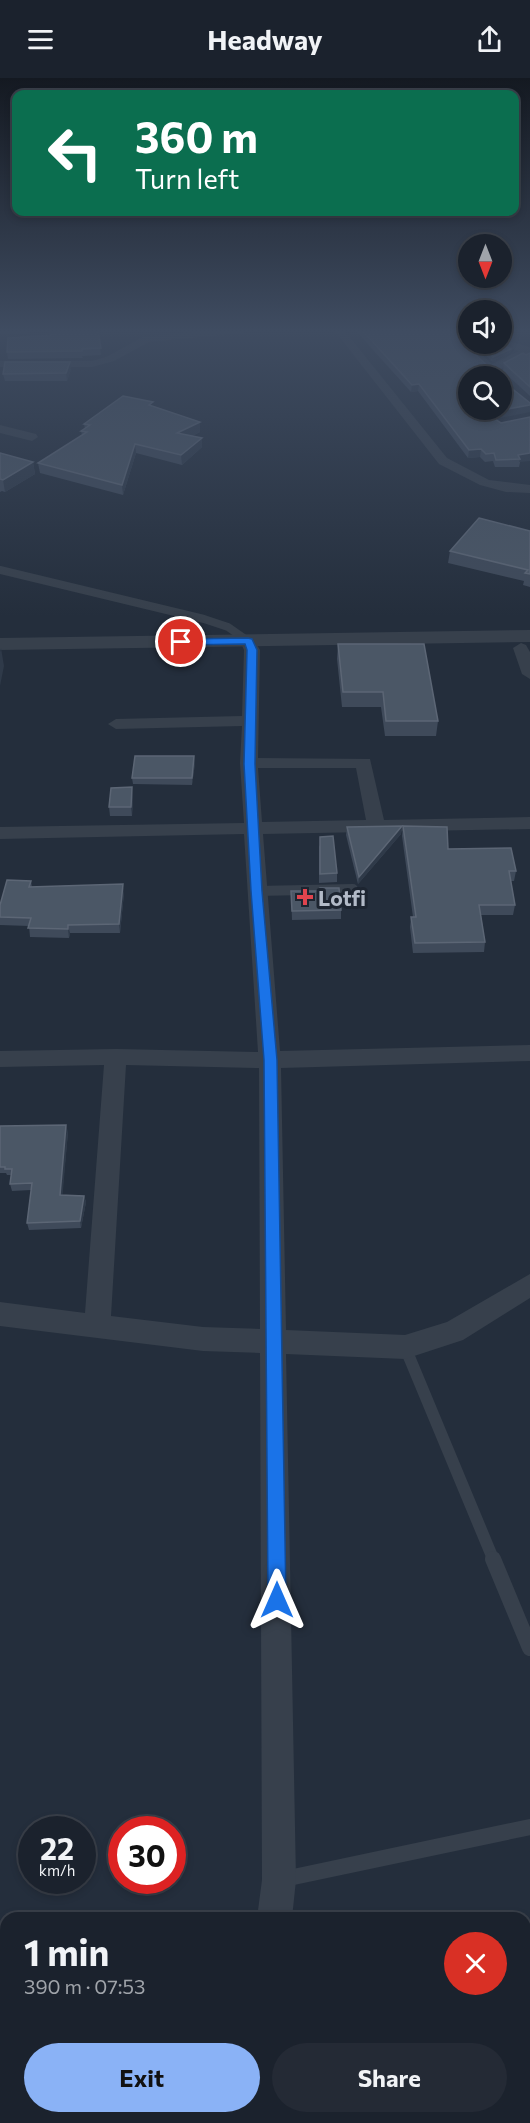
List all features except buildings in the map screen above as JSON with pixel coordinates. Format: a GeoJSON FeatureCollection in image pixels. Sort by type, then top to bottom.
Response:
{"type":"FeatureCollection","features":[{"type":"Feature","properties":{"kind":"street"},"geometry":{"type":"LineString","coordinates":[[415,425],[443,461],[462,474],[507,490],[530,489]]}},
{"type":"Feature","properties":{"kind":"street"},"geometry":{"type":"LineString","coordinates":[[0,429],[32,436]]}},
{"type":"Feature","properties":{"kind":"street"},"geometry":{"type":"LineString","coordinates":[[0,644],[250,646],[527,644],[530,674]]}},
{"type":"Feature","properties":{"kind":"street"},"geometry":{"type":"LineString","coordinates":[[0,654],[250,646]]}},
{"type":"Feature","properties":{"kind":"street"},"geometry":{"type":"LineString","coordinates":[[250,646],[249,764],[256,891],[270,1060],[279,1880],[276,1912]]}},
{"type":"Feature","properties":{"kind":"street"},"geometry":{"type":"LineString","coordinates":[[116,724],[251,721]]}},
{"type":"Feature","properties":{"kind":"street"},"geometry":{"type":"LineString","coordinates":[[249,764],[364,764],[376,826]]}},
{"type":"Feature","properties":{"kind":"street"},"geometry":{"type":"LineString","coordinates":[[0,833],[530,823]]}},
{"type":"Feature","properties":{"kind":"street"},"geometry":{"type":"LineString","coordinates":[[0,1059],[116,1057],[270,1060],[530,1053]]}},
{"type":"Feature","properties":{"kind":"street"},"geometry":{"type":"LineString","coordinates":[[97,1326],[116,1057]]}},
{"type":"Feature","properties":{"kind":"street"},"geometry":{"type":"LineString","coordinates":[[0,1314],[203,1339],[405,1347],[454,1332],[530,1285]]}},
{"type":"Feature","properties":{"kind":"lane"},"geometry":{"type":"LineString","coordinates":[[0,570],[204,619],[228,627],[250,646]]}},
{"type":"Feature","properties":{"kind":"lane"},"geometry":{"type":"LineString","coordinates":[[256,891],[353,889]]}},
{"type":"Feature","properties":{"kind":"lane"},"geometry":{"type":"LineString","coordinates":[[405,1347],[530,1648]]}},
{"type":"Feature","properties":{"kind":"lane"},"geometry":{"type":"LineString","coordinates":[[279,1880],[530,1827]]}},
{"type":"Feature","properties":{"kind":"place","name":"Lotfi"},"geometry":{"type":"Point","coordinates":[305,897]}},
{"type":"Feature","properties":{"kind":"route"},"geometry":{"type":"LineString","coordinates":[[181,642],[248,641],[252,650],[249,764],[256,891],[270,1060],[277,1600]]}}]}
